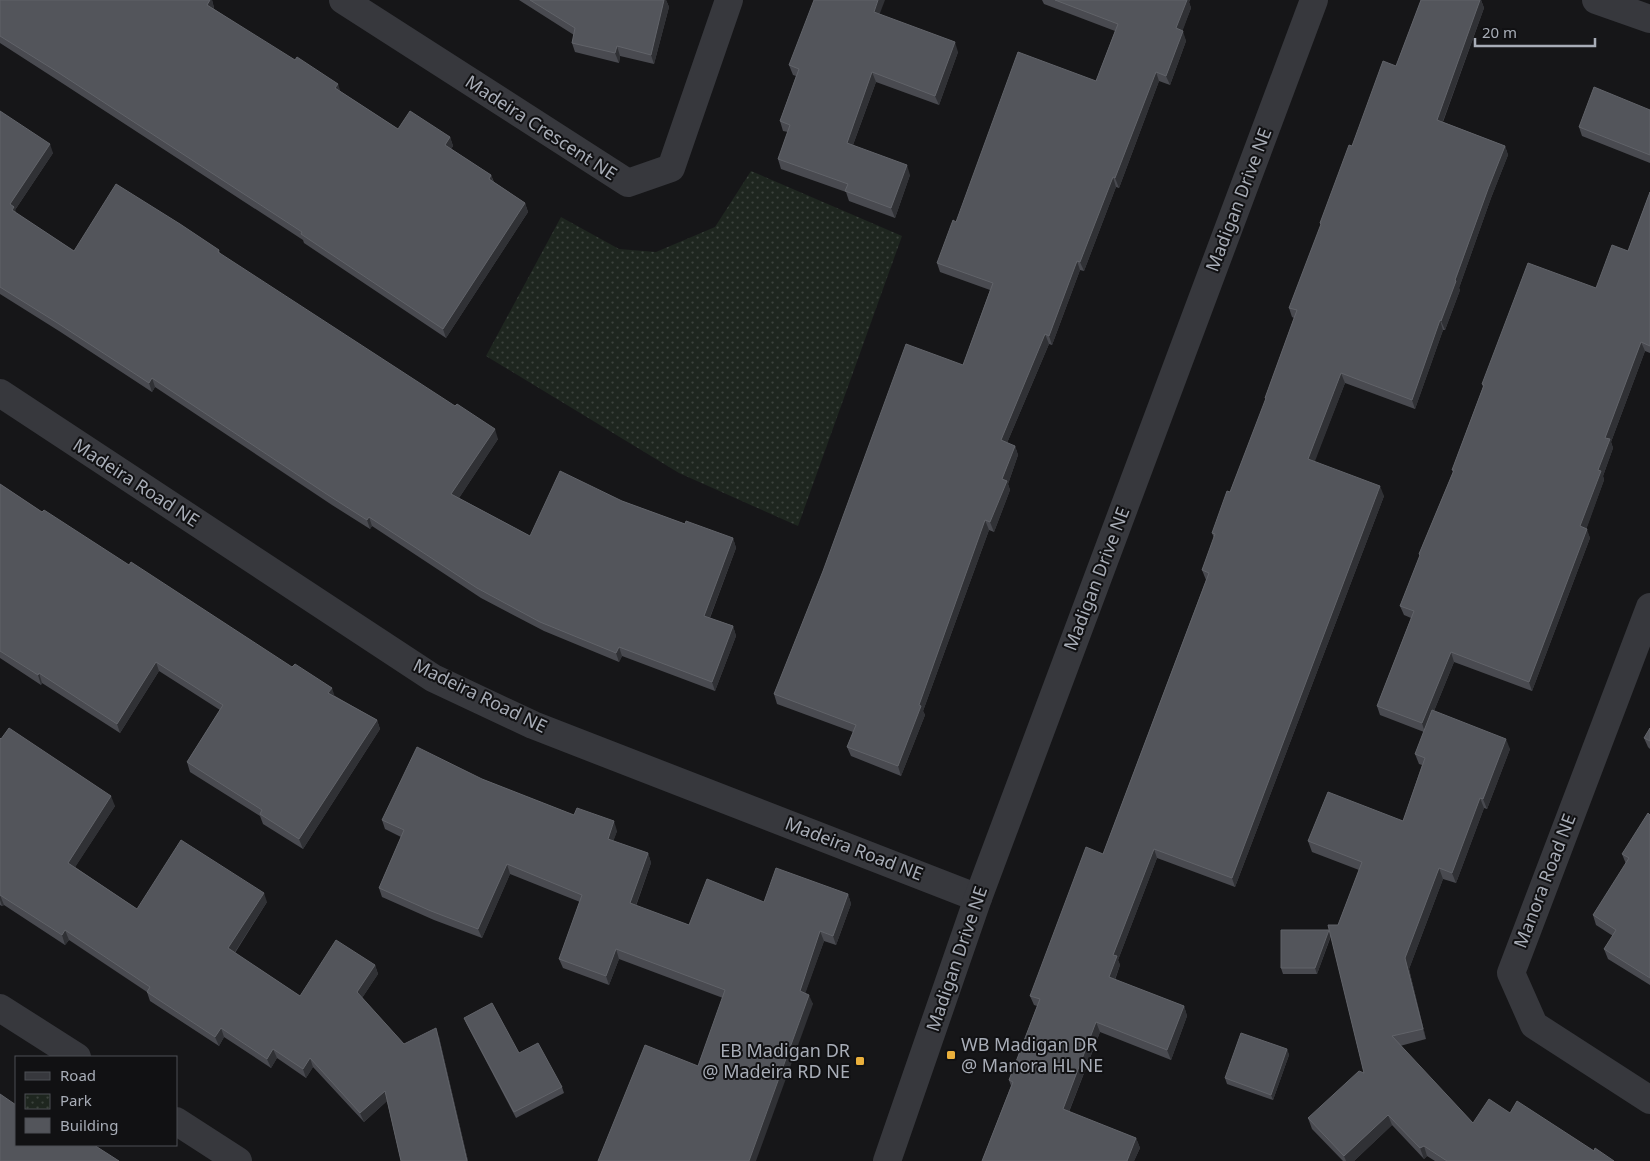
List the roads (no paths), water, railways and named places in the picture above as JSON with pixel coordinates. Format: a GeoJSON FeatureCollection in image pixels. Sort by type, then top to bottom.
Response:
{"type":"FeatureCollection","features":[{"type":"Feature","properties":{"kind":"street","name":"Madeira Crescent NE"},"geometry":{"type":"LineString","coordinates":[[343,0],[628,183],[670,168],[729,0]]}},
{"type":"Feature","properties":{"kind":"street","name":"Madigan Drive NE"},"geometry":{"type":"LineString","coordinates":[[887,1161],[978,898],[1314,0]]}},
{"type":"Feature","properties":{"kind":"street"},"geometry":{"type":"LineString","coordinates":[[1596,0],[1650,19]]}},
{"type":"Feature","properties":{"kind":"street","name":"Madeira Road NE"},"geometry":{"type":"LineString","coordinates":[[0,393],[433,678],[533,725],[728,799],[978,898]]}},
{"type":"Feature","properties":{"kind":"street","name":"Manora Road NE"},"geometry":{"type":"LineString","coordinates":[[1650,607],[1511,973],[1534,1025],[1650,1100]]}},
{"type":"Feature","properties":{"kind":"street"},"geometry":{"type":"LineString","coordinates":[[0,1008],[75,1056]]}},
{"type":"Feature","properties":{"kind":"street"},"geometry":{"type":"LineString","coordinates":[[178,1122],[238,1161]]}},
{"type":"Feature","properties":{"kind":"place","name":"WB Madigan DR @ Manora HL NE"},"geometry":{"type":"Point","coordinates":[951,1055]}},
{"type":"Feature","properties":{"kind":"place","name":"EB Madigan DR @ Madeira RD NE"},"geometry":{"type":"Point","coordinates":[860,1061]}}]}
